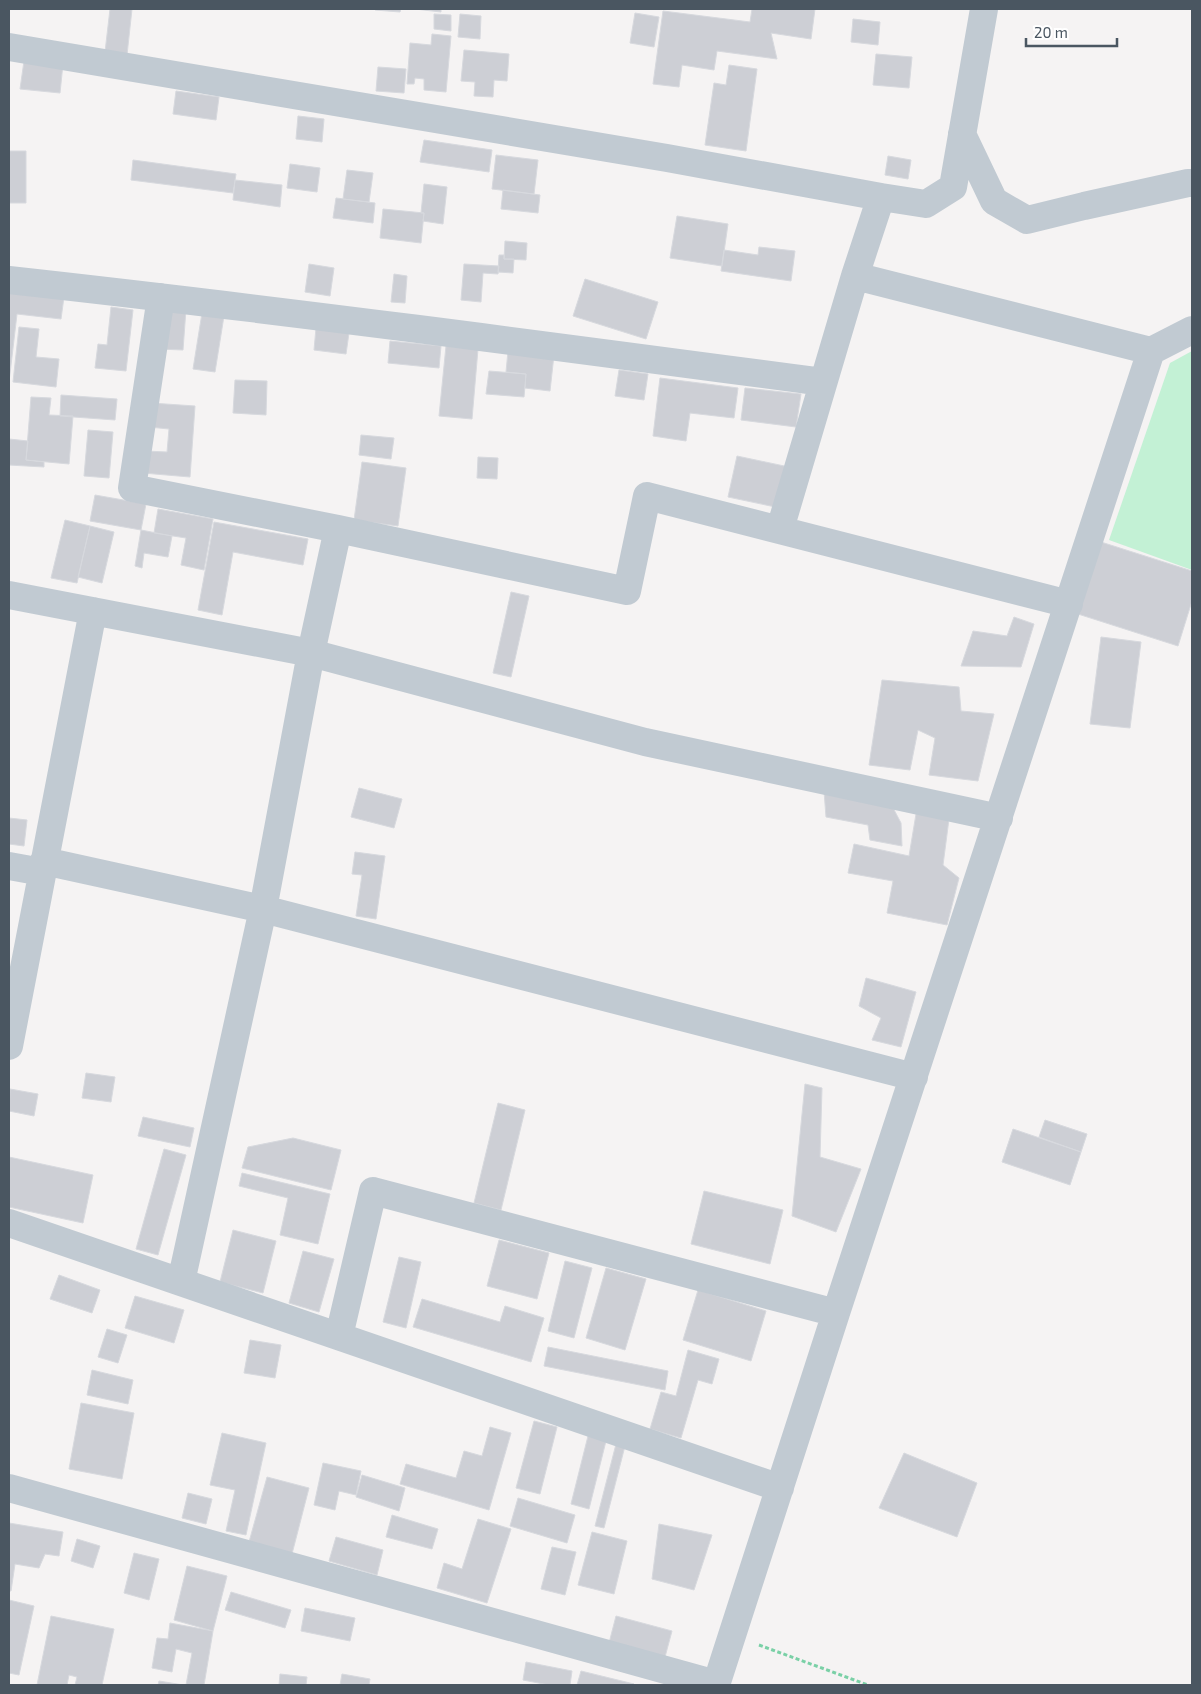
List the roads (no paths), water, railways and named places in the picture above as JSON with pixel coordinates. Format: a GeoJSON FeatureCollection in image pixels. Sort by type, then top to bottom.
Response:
{"type":"FeatureCollection","features":[{"type":"Feature","properties":{"kind":"street"},"geometry":{"type":"LineString","coordinates":[[9,47],[657,156],[881,198],[926,204],[953,187],[984,9]]}},
{"type":"Feature","properties":{"kind":"street"},"geometry":{"type":"LineString","coordinates":[[962,134],[994,201],[1027,220],[1192,183]]}},
{"type":"Feature","properties":{"kind":"street"},"geometry":{"type":"LineString","coordinates":[[780,529],[855,276],[881,198]]}},
{"type":"Feature","properties":{"kind":"street"},"geometry":{"type":"LineString","coordinates":[[855,276],[1151,351],[1192,330]]}},
{"type":"Feature","properties":{"kind":"street"},"geometry":{"type":"LineString","coordinates":[[9,280],[161,296],[823,382]]}},
{"type":"Feature","properties":{"kind":"street"},"geometry":{"type":"LineString","coordinates":[[161,296],[132,488],[338,529],[627,591],[647,496],[1069,604]]}},
{"type":"Feature","properties":{"kind":"street"},"geometry":{"type":"LineString","coordinates":[[9,1488],[716,1684],[1151,351]]}},
{"type":"Feature","properties":{"kind":"street"},"geometry":{"type":"LineString","coordinates":[[181,1282],[263,910],[311,654],[338,529]]}},
{"type":"Feature","properties":{"kind":"street"},"geometry":{"type":"LineString","coordinates":[[9,595],[311,654],[645,742],[999,818]]}},
{"type":"Feature","properties":{"kind":"street"},"geometry":{"type":"LineString","coordinates":[[9,1046],[94,611]]}},
{"type":"Feature","properties":{"kind":"street"},"geometry":{"type":"LineString","coordinates":[[9,866],[43,867],[263,910],[914,1077]]}},
{"type":"Feature","properties":{"kind":"street"},"geometry":{"type":"LineString","coordinates":[[339,1336],[373,1191],[836,1313]]}},
{"type":"Feature","properties":{"kind":"street"},"geometry":{"type":"LineString","coordinates":[[9,1223],[780,1488]]}}]}
